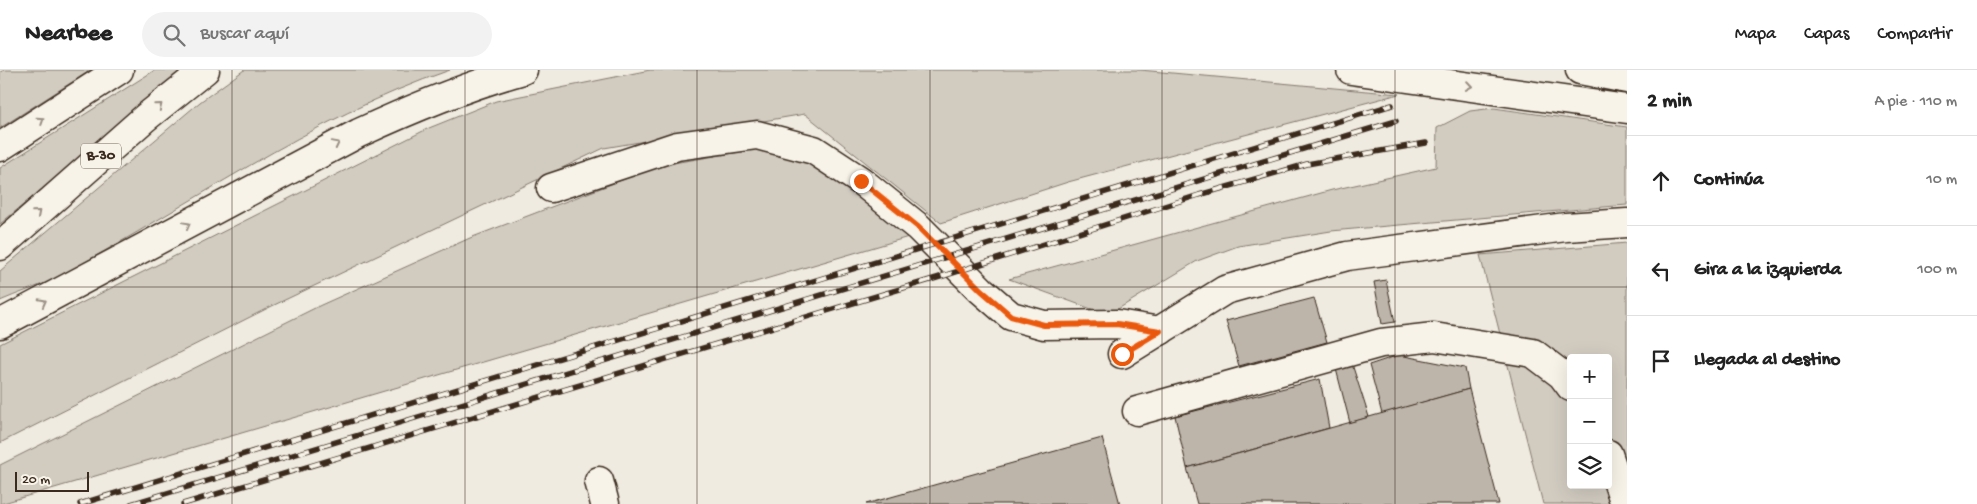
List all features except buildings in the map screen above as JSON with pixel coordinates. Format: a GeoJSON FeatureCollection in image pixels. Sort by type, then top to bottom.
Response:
{"type":"FeatureCollection","features":[{"type":"Feature","properties":{"kind":"main road"},"geometry":{"type":"LineString","coordinates":[[0,147],[119,70]]}},
{"type":"Feature","properties":{"kind":"main road","name":"B-30"},"geometry":{"type":"LineString","coordinates":[[0,246],[145,118],[205,70]]}},
{"type":"Feature","properties":{"kind":"main road"},"geometry":{"type":"LineString","coordinates":[[0,324],[359,132],[420,104],[484,81],[523,70]]}},
{"type":"Feature","properties":{"kind":"main road"},"geometry":{"type":"LineString","coordinates":[[1351,70],[1627,109]]}},
{"type":"Feature","properties":{"kind":"main road"},"geometry":{"type":"LineString","coordinates":[[1580,70],[1627,79]]}},
{"type":"Feature","properties":{"kind":"main road"},"geometry":{"type":"LineString","coordinates":[[551,188],[676,146],[758,135],[814,150],[861,181],[918,227],[981,290],[1011,316],[1044,325],[1117,324],[1160,331]]}},
{"type":"Feature","properties":{"kind":"main road"},"geometry":{"type":"LineString","coordinates":[[1122,354],[1225,290],[1347,256],[1566,227],[1627,223]]}},
{"type":"Feature","properties":{"kind":"main road"},"geometry":{"type":"LineString","coordinates":[[1137,410],[1381,343],[1434,337],[1533,353],[1562,374],[1567,381]]}},
{"type":"Feature","properties":{"kind":"main road"},"geometry":{"type":"LineString","coordinates":[[1612,466],[1625,504]]}},
{"type":"Feature","properties":{"kind":"shaded area"},"geometry":{"type":"Polygon","coordinates":[[[5,70],[91,70],[0,128],[0,72],[5,70]]]}},
{"type":"Feature","properties":{"kind":"shaded area"},"geometry":{"type":"Polygon","coordinates":[[[155,70],[186,70],[0,224],[0,168],[155,70]]]}},
{"type":"Feature","properties":{"kind":"shaded area"},"geometry":{"type":"Polygon","coordinates":[[[244,70],[450,70],[398,90],[298,138],[56,278],[0,301],[0,271],[200,102],[244,70]]]}},
{"type":"Feature","properties":{"kind":"shaded area"},"geometry":{"type":"Polygon","coordinates":[[[650,70],[1140,70],[1399,94],[1068,182],[941,223],[805,114],[604,148],[270,307],[0,443],[0,344],[429,128],[496,101],[650,70]]]}},
{"type":"Feature","properties":{"kind":"shaded area"},"geometry":{"type":"Polygon","coordinates":[[[1494,108],[1627,127],[1627,205],[1331,231],[1238,246],[1197,261],[1108,315],[1009,279],[1332,190],[1436,167],[1437,128],[1470,111],[1494,108]]]}},
{"type":"Feature","properties":{"kind":"shaded area"},"geometry":{"type":"Polygon","coordinates":[[[770,147],[818,166],[912,236],[0,504],[0,465],[321,305],[470,238],[661,165],[770,147]]]}},
{"type":"Feature","properties":{"kind":"shaded area"},"geometry":{"type":"Polygon","coordinates":[[[1627,243],[1627,504],[1543,504],[1480,255],[1627,243]]]}},
{"type":"Feature","properties":{"kind":"railway"},"geometry":{"type":"LineString","coordinates":[[80,504],[1392,105]]}},
{"type":"Feature","properties":{"kind":"railway"},"geometry":{"type":"LineString","coordinates":[[131,504],[1396,121]]}},
{"type":"Feature","properties":{"kind":"railway"},"geometry":{"type":"LineString","coordinates":[[183,504],[940,277],[1199,195],[1307,164],[1426,143]]}},
{"type":"Feature","properties":{"kind":"route"},"geometry":{"type":"LineString","coordinates":[[861,181],[918,227],[981,290],[1011,316],[1044,325],[1117,324],[1160,331],[1122,354]]}}]}
